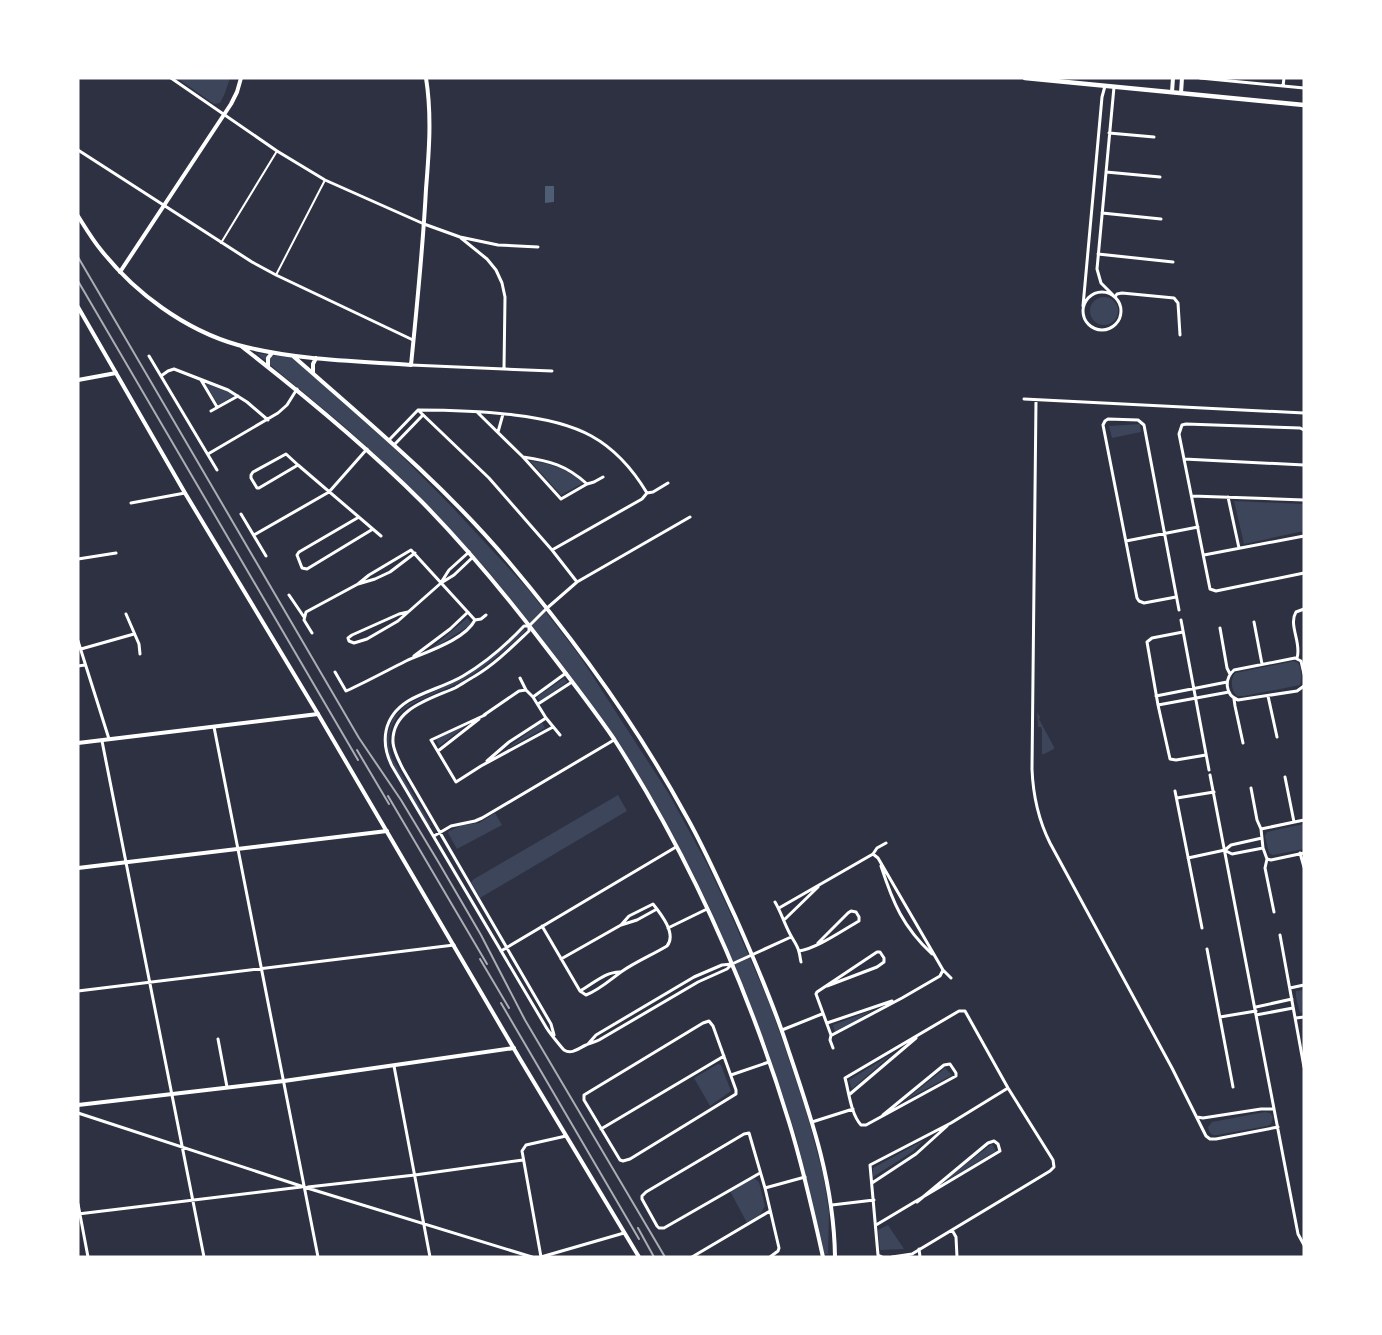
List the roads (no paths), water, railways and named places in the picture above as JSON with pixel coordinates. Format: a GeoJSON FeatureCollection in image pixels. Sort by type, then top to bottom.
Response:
{"type":"FeatureCollection","features":[{"type":"Feature","properties":{"kind":"main road"},"geometry":{"type":"LineString","coordinates":[[1025,78],[1304,105]]}},
{"type":"Feature","properties":{"kind":"street"},"geometry":{"type":"LineString","coordinates":[[171,78],[277,151],[325,180],[424,224],[460,237],[498,245],[538,247]]}},
{"type":"Feature","properties":{"kind":"street"},"geometry":{"type":"LineString","coordinates":[[120,272],[224,115],[234,98],[241,78]]}},
{"type":"Feature","properties":{"kind":"street"},"geometry":{"type":"LineString","coordinates":[[411,365],[430,128],[426,78]]}},
{"type":"Feature","properties":{"kind":"street"},"geometry":{"type":"LineString","coordinates":[[1172,92],[1173,78]]}},
{"type":"Feature","properties":{"kind":"street"},"geometry":{"type":"LineString","coordinates":[[1181,93],[1182,78]]}},
{"type":"Feature","properties":{"kind":"street"},"geometry":{"type":"LineString","coordinates":[[1200,78],[1248,80],[1304,88]]}},
{"type":"Feature","properties":{"kind":"street"},"geometry":{"type":"LineString","coordinates":[[1283,86],[1284,78]]}},
{"type":"Feature","properties":{"kind":"street"},"geometry":{"type":"LineString","coordinates":[[1105,86],[1102,97],[1083,306],[1087,324],[1098,330],[1111,329],[1116,326],[1122,314],[1114,296],[1103,286],[1097,269],[1114,87]]}},
{"type":"Feature","properties":{"kind":"street"},"geometry":{"type":"LineString","coordinates":[[1109,132],[1154,137]]}},
{"type":"Feature","properties":{"kind":"street"},"geometry":{"type":"LineString","coordinates":[[78,150],[221,243],[276,275],[413,340]]}},
{"type":"Feature","properties":{"kind":"street"},"geometry":{"type":"LineString","coordinates":[[221,243],[277,151]]}},
{"type":"Feature","properties":{"kind":"street"},"geometry":{"type":"LineString","coordinates":[[1106,172],[1160,177]]}},
{"type":"Feature","properties":{"kind":"street"},"geometry":{"type":"LineString","coordinates":[[276,275],[325,180]]}},
{"type":"Feature","properties":{"kind":"street"},"geometry":{"type":"LineString","coordinates":[[1102,213],[1161,219]]}},
{"type":"Feature","properties":{"kind":"street"},"geometry":{"type":"LineString","coordinates":[[78,216],[102,252],[140,291],[177,317],[208,333],[241,345],[293,356],[316,358],[411,365],[552,370]]}},
{"type":"Feature","properties":{"kind":"street"},"geometry":{"type":"LineString","coordinates":[[460,237],[487,259],[496,270],[502,283],[505,297],[504,369]]}},
{"type":"Feature","properties":{"kind":"street"},"geometry":{"type":"LineString","coordinates":[[1098,254],[1173,262]]}},
{"type":"Feature","properties":{"kind":"street"},"geometry":{"type":"LineString","coordinates":[[1083,306],[1095,293],[1107,292],[1114,296]]}},
{"type":"Feature","properties":{"kind":"street"},"geometry":{"type":"LineString","coordinates":[[1114,296],[1122,293],[1174,298],[1178,303],[1180,335]]}},
{"type":"Feature","properties":{"kind":"street"},"geometry":{"type":"LineString","coordinates":[[78,307],[185,493],[639,1257]]}},
{"type":"Feature","properties":{"kind":"street"},"geometry":{"type":"LineString","coordinates":[[241,345],[345,429],[423,503],[490,576],[566,673],[614,740],[676,847],[732,964],[784,1107],[805,1177],[823,1257]]}},
{"type":"Feature","properties":{"kind":"street"},"geometry":{"type":"LineString","coordinates":[[268,367],[268,358],[272,352]]}},
{"type":"Feature","properties":{"kind":"street"},"geometry":{"type":"LineString","coordinates":[[148,356],[217,470]]}},
{"type":"Feature","properties":{"kind":"street"},"geometry":{"type":"LineString","coordinates":[[293,356],[389,440],[444,492],[507,561],[596,674],[672,790],[711,862],[752,954],[782,1030],[824,1164],[832,1205],[835,1257]]}},
{"type":"Feature","properties":{"kind":"street"},"geometry":{"type":"LineString","coordinates":[[313,374],[313,364],[316,358]]}},
{"type":"Feature","properties":{"kind":"street"},"geometry":{"type":"LineString","coordinates":[[161,376],[174,369],[228,390],[268,420]]}},
{"type":"Feature","properties":{"kind":"street"},"geometry":{"type":"LineString","coordinates":[[78,380],[116,373]]}},
{"type":"Feature","properties":{"kind":"street"},"geometry":{"type":"LineString","coordinates":[[201,380],[217,407]]}},
{"type":"Feature","properties":{"kind":"street"},"geometry":{"type":"LineString","coordinates":[[208,454],[278,413],[287,405],[297,389]]}},
{"type":"Feature","properties":{"kind":"street"},"geometry":{"type":"LineString","coordinates":[[211,411],[239,396]]}},
{"type":"Feature","properties":{"kind":"street"},"geometry":{"type":"LineString","coordinates":[[1024,399],[1304,413]]}},
{"type":"Feature","properties":{"kind":"street"},"geometry":{"type":"LineString","coordinates":[[1036,400],[1032,769],[1036,807],[1050,843],[1206,1136],[1211,1139],[1278,1127]]}},
{"type":"Feature","properties":{"kind":"street"},"geometry":{"type":"LineString","coordinates":[[389,440],[418,410],[503,413],[555,421],[586,433],[604,444],[621,458],[647,493]]}},
{"type":"Feature","properties":{"kind":"street"},"geometry":{"type":"LineString","coordinates":[[418,410],[489,478],[577,582]]}},
{"type":"Feature","properties":{"kind":"street"},"geometry":{"type":"LineString","coordinates":[[477,411],[561,499],[603,477]]}},
{"type":"Feature","properties":{"kind":"street"},"geometry":{"type":"LineString","coordinates":[[498,432],[503,413]]}},
{"type":"Feature","properties":{"kind":"street"},"geometry":{"type":"LineString","coordinates":[[394,445],[423,415]]}},
{"type":"Feature","properties":{"kind":"street"},"geometry":{"type":"LineString","coordinates":[[1176,597],[1144,603],[1137,598],[1103,425],[1108,419],[1138,420],[1144,425],[1179,610]]}},
{"type":"Feature","properties":{"kind":"street"},"geometry":{"type":"LineString","coordinates":[[1304,430],[1186,424],[1182,425],[1179,434],[1210,588],[1216,591],[1304,573]]}},
{"type":"Feature","properties":{"kind":"street"},"geometry":{"type":"LineString","coordinates":[[254,535],[329,492],[367,449]]}},
{"type":"Feature","properties":{"kind":"street"},"geometry":{"type":"LineString","coordinates":[[298,465],[260,489],[257,488],[251,475],[286,454],[381,536]]}},
{"type":"Feature","properties":{"kind":"street"},"geometry":{"type":"LineString","coordinates":[[523,457],[549,461],[574,472],[587,484]]}},
{"type":"Feature","properties":{"kind":"street"},"geometry":{"type":"LineString","coordinates":[[1184,459],[1304,465]]}},
{"type":"Feature","properties":{"kind":"street"},"geometry":{"type":"LineString","coordinates":[[552,550],[642,499],[647,493],[668,483]]}},
{"type":"Feature","properties":{"kind":"street"},"geometry":{"type":"LineString","coordinates":[[131,503],[185,493]]}},
{"type":"Feature","properties":{"kind":"street"},"geometry":{"type":"LineString","coordinates":[[1192,496],[1304,500]]}},
{"type":"Feature","properties":{"kind":"street"},"geometry":{"type":"LineString","coordinates":[[1228,498],[1239,548]]}},
{"type":"Feature","properties":{"kind":"street"},"geometry":{"type":"LineString","coordinates":[[242,514],[266,556]]}},
{"type":"Feature","properties":{"kind":"street"},"geometry":{"type":"LineString","coordinates":[[359,517],[299,552],[297,555],[302,568],[307,569],[373,529]]}},
{"type":"Feature","properties":{"kind":"street"},"geometry":{"type":"LineString","coordinates":[[554,1035],[552,1027],[403,769],[394,750],[393,735],[401,717],[413,706],[458,686],[492,664],[529,631],[529,626],[546,609],[577,582],[690,517]]}},
{"type":"Feature","properties":{"kind":"street"},"geometry":{"type":"LineString","coordinates":[[1126,541],[1198,527]]}},
{"type":"Feature","properties":{"kind":"street"},"geometry":{"type":"LineString","coordinates":[[1204,555],[1304,536]]}},
{"type":"Feature","properties":{"kind":"street"},"geometry":{"type":"LineString","coordinates":[[358,584],[411,550],[475,620]]}},
{"type":"Feature","properties":{"kind":"street"},"geometry":{"type":"LineString","coordinates":[[441,583],[449,570],[469,552]]}},
{"type":"Feature","properties":{"kind":"street"},"geometry":{"type":"LineString","coordinates":[[78,559],[116,553]]}},
{"type":"Feature","properties":{"kind":"street"},"geometry":{"type":"LineString","coordinates":[[304,617],[306,612],[358,584],[383,576],[415,554]]}},
{"type":"Feature","properties":{"kind":"street"},"geometry":{"type":"LineString","coordinates":[[408,612],[352,634],[348,639],[354,643],[367,639],[398,621],[473,557]]}},
{"type":"Feature","properties":{"kind":"street"},"geometry":{"type":"LineString","coordinates":[[289,595],[312,633]]}},
{"type":"Feature","properties":{"kind":"street"},"geometry":{"type":"LineString","coordinates":[[1297,658],[1299,650],[1293,618],[1296,612],[1304,609]]}},
{"type":"Feature","properties":{"kind":"street"},"geometry":{"type":"LineString","coordinates":[[407,661],[450,629],[468,612]]}},
{"type":"Feature","properties":{"kind":"street"},"geometry":{"type":"LineString","coordinates":[[126,614],[141,654]]}},
{"type":"Feature","properties":{"kind":"street"},"geometry":{"type":"LineString","coordinates":[[335,672],[346,691],[453,640],[475,620],[486,615]]}},
{"type":"Feature","properties":{"kind":"street"},"geometry":{"type":"LineString","coordinates":[[1180,620],[1274,1109],[1299,1234],[1304,1245]]}},
{"type":"Feature","properties":{"kind":"street"},"geometry":{"type":"LineString","coordinates":[[1254,622],[1262,664]]}},
{"type":"Feature","properties":{"kind":"street"},"geometry":{"type":"LineString","coordinates":[[529,626],[524,626],[478,666],[408,701],[398,709],[387,725],[384,744],[388,759],[546,1027],[561,1047],[567,1051],[576,1050],[600,1040],[698,982],[791,937]]}},
{"type":"Feature","properties":{"kind":"street"},"geometry":{"type":"LineString","coordinates":[[1220,628],[1230,674]]}},
{"type":"Feature","properties":{"kind":"street"},"geometry":{"type":"LineString","coordinates":[[1183,632],[1149,639],[1147,642],[1156,696],[1170,759],[1206,755]]}},
{"type":"Feature","properties":{"kind":"street"},"geometry":{"type":"LineString","coordinates":[[81,649],[134,634]]}},
{"type":"Feature","properties":{"kind":"street"},"geometry":{"type":"LineString","coordinates":[[78,641],[109,740]]}},
{"type":"Feature","properties":{"kind":"street"},"geometry":{"type":"LineString","coordinates":[[1243,743],[1234,699],[1229,692],[1227,682],[1230,674],[1238,669],[1297,658]]}},
{"type":"Feature","properties":{"kind":"street"},"geometry":{"type":"LineString","coordinates":[[1297,658],[1301,661],[1304,674]]}},
{"type":"Feature","properties":{"kind":"street"},"geometry":{"type":"LineString","coordinates":[[78,666],[85,664]]}},
{"type":"Feature","properties":{"kind":"street"},"geometry":{"type":"LineString","coordinates":[[533,697],[566,673]]}},
{"type":"Feature","properties":{"kind":"street"},"geometry":{"type":"LineString","coordinates":[[520,678],[526,690],[560,735]]}},
{"type":"Feature","properties":{"kind":"street"},"geometry":{"type":"LineString","coordinates":[[538,704],[572,682]]}},
{"type":"Feature","properties":{"kind":"street"},"geometry":{"type":"LineString","coordinates":[[1156,696],[1227,682]]}},
{"type":"Feature","properties":{"kind":"street"},"geometry":{"type":"LineString","coordinates":[[1234,699],[1268,696],[1303,689]]}},
{"type":"Feature","properties":{"kind":"street"},"geometry":{"type":"LineString","coordinates":[[438,751],[485,715],[519,692],[526,690]]}},
{"type":"Feature","properties":{"kind":"street"},"geometry":{"type":"LineString","coordinates":[[1158,705],[1229,692]]}},
{"type":"Feature","properties":{"kind":"street"},"geometry":{"type":"LineString","coordinates":[[1268,696],[1277,737]]}},
{"type":"Feature","properties":{"kind":"street"},"geometry":{"type":"LineString","coordinates":[[78,743],[318,714]]}},
{"type":"Feature","properties":{"kind":"street"},"geometry":{"type":"LineString","coordinates":[[485,715],[431,740],[456,782],[553,727]]}},
{"type":"Feature","properties":{"kind":"street"},"geometry":{"type":"LineString","coordinates":[[481,766],[509,742],[546,718]]}},
{"type":"Feature","properties":{"kind":"street"},"geometry":{"type":"LineString","coordinates":[[214,727],[318,1257]]}},
{"type":"Feature","properties":{"kind":"street"},"geometry":{"type":"LineString","coordinates":[[434,836],[451,826],[482,818],[614,740]]}},
{"type":"Feature","properties":{"kind":"street"},"geometry":{"type":"LineString","coordinates":[[102,741],[204,1257]]}},
{"type":"Feature","properties":{"kind":"street"},"geometry":{"type":"LineString","coordinates":[[1285,777],[1294,822]]}},
{"type":"Feature","properties":{"kind":"street"},"geometry":{"type":"LineString","coordinates":[[1251,788],[1267,859],[1265,868],[1274,912]]}},
{"type":"Feature","properties":{"kind":"street"},"geometry":{"type":"LineString","coordinates":[[1175,791],[1202,928]]}},
{"type":"Feature","properties":{"kind":"street"},"geometry":{"type":"LineString","coordinates":[[1176,798],[1214,792]]}},
{"type":"Feature","properties":{"kind":"street"},"geometry":{"type":"LineString","coordinates":[[1261,829],[1304,820]]}},
{"type":"Feature","properties":{"kind":"street"},"geometry":{"type":"LineString","coordinates":[[78,868],[387,831]]}},
{"type":"Feature","properties":{"kind":"street"},"geometry":{"type":"LineString","coordinates":[[1188,858],[1225,850],[1231,845],[1262,838]]}},
{"type":"Feature","properties":{"kind":"street"},"geometry":{"type":"LineString","coordinates":[[779,908],[873,854],[886,843]]}},
{"type":"Feature","properties":{"kind":"street"},"geometry":{"type":"LineString","coordinates":[[501,951],[676,847]]}},
{"type":"Feature","properties":{"kind":"street"},"geometry":{"type":"LineString","coordinates":[[1225,850],[1232,854],[1263,848]]}},
{"type":"Feature","properties":{"kind":"street"},"geometry":{"type":"LineString","coordinates":[[1267,859],[1302,853],[1304,867]]}},
{"type":"Feature","properties":{"kind":"street"},"geometry":{"type":"LineString","coordinates":[[873,854],[878,858],[943,970],[951,978]]}},
{"type":"Feature","properties":{"kind":"street"},"geometry":{"type":"LineString","coordinates":[[878,858],[903,921],[921,944],[936,958]]}},
{"type":"Feature","properties":{"kind":"street"},"geometry":{"type":"LineString","coordinates":[[783,921],[821,884]]}},
{"type":"Feature","properties":{"kind":"street"},"geometry":{"type":"LineString","coordinates":[[775,902],[799,951],[801,962]]}},
{"type":"Feature","properties":{"kind":"street"},"geometry":{"type":"LineString","coordinates":[[542,926],[580,991],[588,994],[669,945],[671,936],[654,905],[651,904],[630,916],[621,925]]}},
{"type":"Feature","properties":{"kind":"street"},"geometry":{"type":"LineString","coordinates":[[561,959],[621,925],[633,922],[657,909]]}},
{"type":"Feature","properties":{"kind":"street"},"geometry":{"type":"LineString","coordinates":[[668,928],[706,909]]}},
{"type":"Feature","properties":{"kind":"street"},"geometry":{"type":"LineString","coordinates":[[799,951],[807,949],[859,921],[856,912],[848,913],[818,943]]}},
{"type":"Feature","properties":{"kind":"street"},"geometry":{"type":"LineString","coordinates":[[1280,935],[1304,1067]]}},
{"type":"Feature","properties":{"kind":"street"},"geometry":{"type":"LineString","coordinates":[[78,992],[454,945]]}},
{"type":"Feature","properties":{"kind":"street"},"geometry":{"type":"LineString","coordinates":[[1207,950],[1233,1087]]}},
{"type":"Feature","properties":{"kind":"street"},"geometry":{"type":"LineString","coordinates":[[827,986],[877,952],[880,952],[884,958],[884,962],[877,967],[820,989],[816,994],[831,1035],[833,1048]]}},
{"type":"Feature","properties":{"kind":"street"},"geometry":{"type":"LineString","coordinates":[[831,1035],[902,998],[943,973],[943,970]]}},
{"type":"Feature","properties":{"kind":"street"},"geometry":{"type":"LineString","coordinates":[[580,991],[609,974],[621,972]]}},
{"type":"Feature","properties":{"kind":"street"},"geometry":{"type":"LineString","coordinates":[[1290,988],[1304,985]]}},
{"type":"Feature","properties":{"kind":"street"},"geometry":{"type":"LineString","coordinates":[[826,1023],[902,998]]}},
{"type":"Feature","properties":{"kind":"street"},"geometry":{"type":"LineString","coordinates":[[1256,1011],[1292,999]]}},
{"type":"Feature","properties":{"kind":"street"},"geometry":{"type":"LineString","coordinates":[[1220,1017],[1294,1008]]}},
{"type":"Feature","properties":{"kind":"street"},"geometry":{"type":"LineString","coordinates":[[883,1115],[944,1065],[950,1064],[957,1073],[956,1076],[866,1125],[858,1123],[845,1078],[959,1011],[965,1011],[1008,1088],[1053,1160],[1054,1167],[1050,1172],[912,1254],[892,1257]]}},
{"type":"Feature","properties":{"kind":"street"},"geometry":{"type":"LineString","coordinates":[[782,1030],[823,1014]]}},
{"type":"Feature","properties":{"kind":"street"},"geometry":{"type":"LineString","coordinates":[[1296,1018],[1304,1017]]}},
{"type":"Feature","properties":{"kind":"street"},"geometry":{"type":"LineString","coordinates":[[709,1021],[724,1056],[736,1094],[630,1159],[623,1161],[616,1156],[583,1097],[586,1092],[709,1021]]}},
{"type":"Feature","properties":{"kind":"street"},"geometry":{"type":"LineString","coordinates":[[850,1095],[921,1033]]}},
{"type":"Feature","properties":{"kind":"street"},"geometry":{"type":"LineString","coordinates":[[218,1039],[227,1087]]}},
{"type":"Feature","properties":{"kind":"street"},"geometry":{"type":"LineString","coordinates":[[78,1105],[284,1081],[514,1048]]}},
{"type":"Feature","properties":{"kind":"street"},"geometry":{"type":"LineString","coordinates":[[601,1129],[724,1056]]}},
{"type":"Feature","properties":{"kind":"street"},"geometry":{"type":"LineString","coordinates":[[731,1076],[769,1062]]}},
{"type":"Feature","properties":{"kind":"street"},"geometry":{"type":"LineString","coordinates":[[394,1066],[430,1257]]}},
{"type":"Feature","properties":{"kind":"street"},"geometry":{"type":"LineString","coordinates":[[882,1257],[878,1255],[870,1165],[951,1123],[1008,1088]]}},
{"type":"Feature","properties":{"kind":"street"},"geometry":{"type":"LineString","coordinates":[[1197,1117],[1274,1109]]}},
{"type":"Feature","properties":{"kind":"street"},"geometry":{"type":"LineString","coordinates":[[812,1122],[853,1110]]}},
{"type":"Feature","properties":{"kind":"street"},"geometry":{"type":"LineString","coordinates":[[78,1113],[304,1187],[532,1257]]}},
{"type":"Feature","properties":{"kind":"street"},"geometry":{"type":"LineString","coordinates":[[873,1183],[916,1154],[951,1123]]}},
{"type":"Feature","properties":{"kind":"street"},"geometry":{"type":"LineString","coordinates":[[760,1173],[661,1228],[657,1226],[642,1199],[643,1194],[749,1133],[765,1188],[779,1248],[770,1257]]}},
{"type":"Feature","properties":{"kind":"street"},"geometry":{"type":"LineString","coordinates":[[566,1136],[526,1145],[522,1151],[541,1257],[624,1233]]}},
{"type":"Feature","properties":{"kind":"street"},"geometry":{"type":"LineString","coordinates":[[876,1225],[917,1202],[1000,1151],[998,1144],[994,1141],[988,1143],[917,1202]]}},
{"type":"Feature","properties":{"kind":"street"},"geometry":{"type":"LineString","coordinates":[[79,1214],[523,1160]]}},
{"type":"Feature","properties":{"kind":"street"},"geometry":{"type":"LineString","coordinates":[[765,1188],[805,1177]]}},
{"type":"Feature","properties":{"kind":"street"},"geometry":{"type":"LineString","coordinates":[[832,1205],[874,1200]]}},
{"type":"Feature","properties":{"kind":"street"},"geometry":{"type":"LineString","coordinates":[[78,1204],[88,1257]]}},
{"type":"Feature","properties":{"kind":"street"},"geometry":{"type":"LineString","coordinates":[[692,1257],[770,1211]]}},
{"type":"Feature","properties":{"kind":"street"},"geometry":{"type":"LineString","coordinates":[[952,1230],[956,1237],[957,1257]]}},
{"type":"Feature","properties":{"kind":"street"},"geometry":{"type":"LineString","coordinates":[[920,1249],[920,1257]]}},
{"type":"Feature","properties":{"kind":"railway"},"geometry":{"type":"LineString","coordinates":[[78,257],[359,738],[401,800],[439,863],[481,935],[525,1020],[665,1257]]}},
{"type":"Feature","properties":{"kind":"railway"},"geometry":{"type":"LineString","coordinates":[[78,281],[358,760]]}},
{"type":"Feature","properties":{"kind":"railway"},"geometry":{"type":"LineString","coordinates":[[357,750],[389,804]]}},
{"type":"Feature","properties":{"kind":"railway"},"geometry":{"type":"LineString","coordinates":[[388,796],[487,964]]}},
{"type":"Feature","properties":{"kind":"railway"},"geometry":{"type":"LineString","coordinates":[[480,959],[509,1008]]}},
{"type":"Feature","properties":{"kind":"railway"},"geometry":{"type":"LineString","coordinates":[[501,1003],[639,1239]]}},
{"type":"Feature","properties":{"kind":"railway"},"geometry":{"type":"LineString","coordinates":[[638,1228],[654,1257]]}}]}
